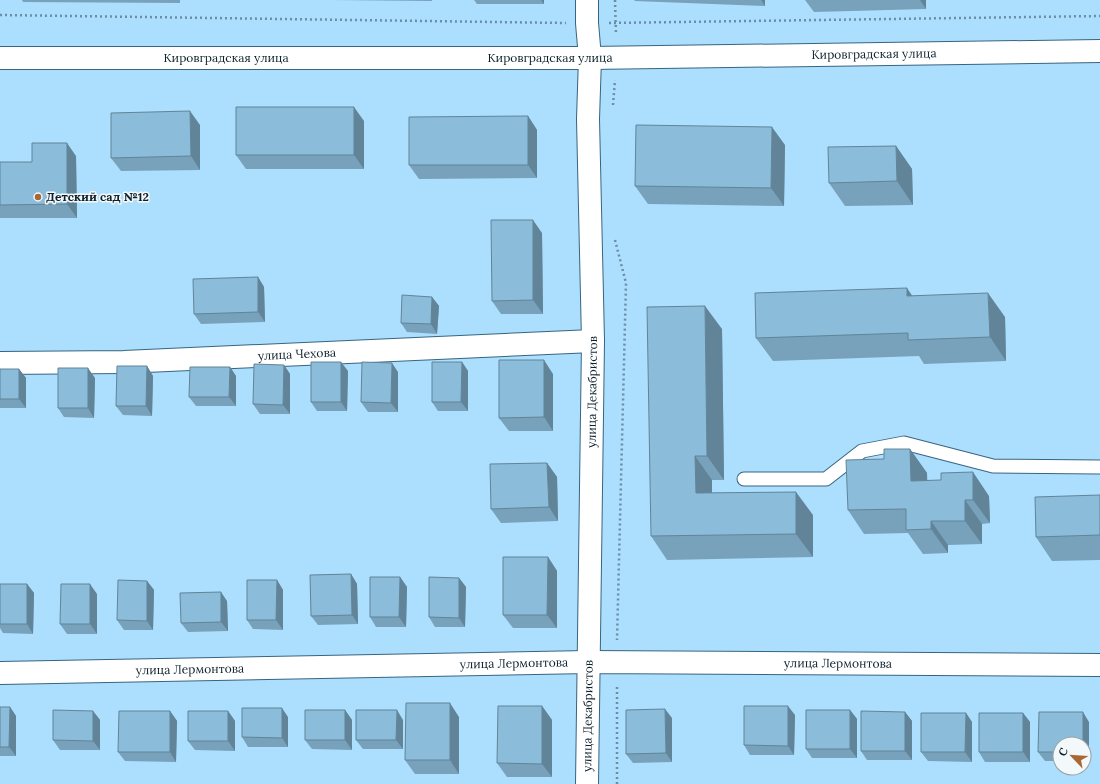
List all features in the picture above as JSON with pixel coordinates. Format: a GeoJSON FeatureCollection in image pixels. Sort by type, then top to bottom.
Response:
{"type":"FeatureCollection","features":[{"type":"Feature","properties":{"kind":"street","name":"улица Декабристов"},"geometry":{"type":"LineString","coordinates":[[587,0],[590,58],[588,119],[593,340],[587,784]]}},
{"type":"Feature","properties":{"kind":"street","name":"Кировградская улица"},"geometry":{"type":"LineString","coordinates":[[0,58],[616,58],[1100,50]]}},
{"type":"Feature","properties":{"kind":"street","name":"улица Чехова"},"geometry":{"type":"LineString","coordinates":[[0,363],[124,362],[593,340]]}},
{"type":"Feature","properties":{"kind":"street","name":"улица Лермонтова"},"geometry":{"type":"LineString","coordinates":[[0,673],[588,662],[1100,665]]}},
{"type":"Feature","properties":{"kind":"lane"},"geometry":{"type":"LineString","coordinates":[[744,478],[826,479],[862,451],[904,443],[993,466],[1100,467]]}},
{"type":"Feature","properties":{"kind":"path"},"geometry":{"type":"LineString","coordinates":[[612,111],[616,58],[615,0]]}},
{"type":"Feature","properties":{"kind":"path"},"geometry":{"type":"LineString","coordinates":[[0,15],[587,23],[1100,16]]}},
{"type":"Feature","properties":{"kind":"path"},"geometry":{"type":"LineString","coordinates":[[613,235],[626,283],[617,662],[617,784]]}},
{"type":"Feature","properties":{"kind":"building"},"geometry":{"type":"Polygon","coordinates":[[[236,107],[354,107],[354,155],[236,155],[236,107]]]}},
{"type":"Feature","properties":{"kind":"building"},"geometry":{"type":"Polygon","coordinates":[[[190,111],[191,156],[111,158],[111,113],[190,111]]]}},
{"type":"Feature","properties":{"kind":"building"},"geometry":{"type":"Polygon","coordinates":[[[528,116],[528,165],[409,165],[409,117],[528,116]]]}},
{"type":"Feature","properties":{"kind":"building"},"geometry":{"type":"Polygon","coordinates":[[[636,125],[772,127],[771,188],[635,186],[636,125]]]}},
{"type":"Feature","properties":{"kind":"building","name":"Детский сад №12"},"geometry":{"type":"Polygon","coordinates":[[[32,143],[67,143],[67,204],[0,205],[0,162],[32,162],[32,143]]]}},
{"type":"Feature","properties":{"kind":"building"},"geometry":{"type":"Polygon","coordinates":[[[896,146],[897,181],[829,183],[828,147],[896,146]]]}},
{"type":"Feature","properties":{"kind":"building"},"geometry":{"type":"Polygon","coordinates":[[[491,220],[533,220],[533,300],[492,301],[491,220]]]}},
{"type":"Feature","properties":{"kind":"building"},"geometry":{"type":"Polygon","coordinates":[[[258,277],[258,312],[194,314],[193,279],[258,277]]]}},
{"type":"Feature","properties":{"kind":"building"},"geometry":{"type":"Polygon","coordinates":[[[907,288],[907,296],[988,293],[990,337],[908,340],[908,333],[756,338],[755,293],[907,288]]]}},
{"type":"Feature","properties":{"kind":"building"},"geometry":{"type":"Polygon","coordinates":[[[402,295],[432,297],[431,324],[401,323],[402,295]]]}},
{"type":"Feature","properties":{"kind":"building"},"geometry":{"type":"Polygon","coordinates":[[[705,306],[707,456],[695,456],[696,493],[796,492],[796,534],[651,536],[647,307],[705,306]]]}},
{"type":"Feature","properties":{"kind":"building"},"geometry":{"type":"Polygon","coordinates":[[[499,360],[544,360],[544,417],[499,418],[499,360]]]}},
{"type":"Feature","properties":{"kind":"building"},"geometry":{"type":"Polygon","coordinates":[[[311,362],[341,362],[341,402],[311,402],[311,362]]]}},
{"type":"Feature","properties":{"kind":"building"},"geometry":{"type":"Polygon","coordinates":[[[362,362],[392,363],[391,403],[361,402],[362,362]]]}},
{"type":"Feature","properties":{"kind":"building"},"geometry":{"type":"Polygon","coordinates":[[[432,362],[462,362],[461,402],[432,402],[432,362]]]}},
{"type":"Feature","properties":{"kind":"building"},"geometry":{"type":"Polygon","coordinates":[[[254,364],[284,365],[283,405],[253,404],[254,364]]]}},
{"type":"Feature","properties":{"kind":"building"},"geometry":{"type":"Polygon","coordinates":[[[117,366],[147,366],[146,406],[116,406],[117,366]]]}},
{"type":"Feature","properties":{"kind":"building"},"geometry":{"type":"Polygon","coordinates":[[[190,367],[230,367],[229,397],[189,397],[190,367]]]}},
{"type":"Feature","properties":{"kind":"building"},"geometry":{"type":"Polygon","coordinates":[[[58,368],[88,368],[88,408],[58,408],[58,368]]]}},
{"type":"Feature","properties":{"kind":"building"},"geometry":{"type":"Polygon","coordinates":[[[0,369],[19,369],[19,399],[0,399],[0,369]]]}},
{"type":"Feature","properties":{"kind":"building"},"geometry":{"type":"Polygon","coordinates":[[[884,449],[910,449],[911,481],[941,480],[941,473],[973,472],[973,500],[965,500],[965,521],[931,521],[931,529],[906,530],[906,509],[848,510],[846,460],[884,459],[884,449]]]}},
{"type":"Feature","properties":{"kind":"building"},"geometry":{"type":"Polygon","coordinates":[[[547,463],[549,507],[491,509],[490,464],[547,463]]]}},
{"type":"Feature","properties":{"kind":"building"},"geometry":{"type":"Polygon","coordinates":[[[1100,495],[1100,535],[1036,537],[1035,497],[1100,495]]]}},
{"type":"Feature","properties":{"kind":"building"},"geometry":{"type":"Polygon","coordinates":[[[503,557],[548,557],[547,615],[503,615],[503,557]]]}},
{"type":"Feature","properties":{"kind":"building"},"geometry":{"type":"Polygon","coordinates":[[[351,574],[352,615],[311,616],[310,575],[351,574]]]}},
{"type":"Feature","properties":{"kind":"building"},"geometry":{"type":"Polygon","coordinates":[[[370,577],[400,577],[399,617],[370,617],[370,577]]]}},
{"type":"Feature","properties":{"kind":"building"},"geometry":{"type":"Polygon","coordinates":[[[429,577],[459,578],[459,618],[429,617],[429,577]]]}},
{"type":"Feature","properties":{"kind":"building"},"geometry":{"type":"Polygon","coordinates":[[[118,580],[147,581],[147,621],[117,620],[118,580]]]}},
{"type":"Feature","properties":{"kind":"building"},"geometry":{"type":"Polygon","coordinates":[[[247,580],[277,580],[276,620],[247,620],[247,580]]]}},
{"type":"Feature","properties":{"kind":"building"},"geometry":{"type":"Polygon","coordinates":[[[0,584],[27,584],[27,624],[0,624],[0,584]]]}},
{"type":"Feature","properties":{"kind":"building"},"geometry":{"type":"Polygon","coordinates":[[[61,584],[90,584],[90,624],[60,624],[61,584]]]}},
{"type":"Feature","properties":{"kind":"building"},"geometry":{"type":"Polygon","coordinates":[[[221,592],[221,622],[181,623],[180,593],[221,592]]]}},
{"type":"Feature","properties":{"kind":"building"},"geometry":{"type":"Polygon","coordinates":[[[406,703],[450,703],[450,760],[405,760],[406,703]]]}},
{"type":"Feature","properties":{"kind":"building"},"geometry":{"type":"Polygon","coordinates":[[[498,706],[542,706],[542,764],[497,763],[498,706]]]}},
{"type":"Feature","properties":{"kind":"building"},"geometry":{"type":"Polygon","coordinates":[[[744,706],[788,706],[788,746],[744,745],[744,706]]]}},
{"type":"Feature","properties":{"kind":"building"},"geometry":{"type":"Polygon","coordinates":[[[0,707],[10,707],[9,747],[0,747],[0,707]]]}},
{"type":"Feature","properties":{"kind":"building"},"geometry":{"type":"Polygon","coordinates":[[[242,708],[282,708],[282,738],[242,737],[242,708]]]}},
{"type":"Feature","properties":{"kind":"building"},"geometry":{"type":"Polygon","coordinates":[[[665,709],[666,753],[626,754],[626,710],[665,709]]]}},
{"type":"Feature","properties":{"kind":"building"},"geometry":{"type":"Polygon","coordinates":[[[53,710],[93,711],[93,741],[53,740],[53,710]]]}},
{"type":"Feature","properties":{"kind":"building"},"geometry":{"type":"Polygon","coordinates":[[[305,710],[345,710],[345,740],[305,740],[305,710]]]}},
{"type":"Feature","properties":{"kind":"building"},"geometry":{"type":"Polygon","coordinates":[[[356,710],[397,710],[396,740],[356,740],[356,710]]]}},
{"type":"Feature","properties":{"kind":"building"},"geometry":{"type":"Polygon","coordinates":[[[806,710],[850,710],[850,749],[806,749],[806,710]]]}},
{"type":"Feature","properties":{"kind":"building"},"geometry":{"type":"Polygon","coordinates":[[[119,711],[170,711],[170,752],[118,752],[119,711]]]}},
{"type":"Feature","properties":{"kind":"building"},"geometry":{"type":"Polygon","coordinates":[[[188,711],[228,711],[228,741],[188,741],[188,711]]]}},
{"type":"Feature","properties":{"kind":"building"},"geometry":{"type":"Polygon","coordinates":[[[861,711],[905,712],[905,751],[861,751],[861,711]]]}},
{"type":"Feature","properties":{"kind":"building"},"geometry":{"type":"Polygon","coordinates":[[[1039,712],[1083,712],[1083,736],[1052,736],[1052,752],[1038,752],[1039,712]]]}},
{"type":"Feature","properties":{"kind":"building"},"geometry":{"type":"Polygon","coordinates":[[[921,713],[966,713],[965,752],[921,752],[921,713]]]}},
{"type":"Feature","properties":{"kind":"building"},"geometry":{"type":"Polygon","coordinates":[[[979,713],[1023,713],[1023,752],[979,752],[979,713]]]}},
{"type":"Feature","properties":{"kind":"place","name":"Детский сад №12"},"geometry":{"type":"Point","coordinates":[38,197]}}]}
